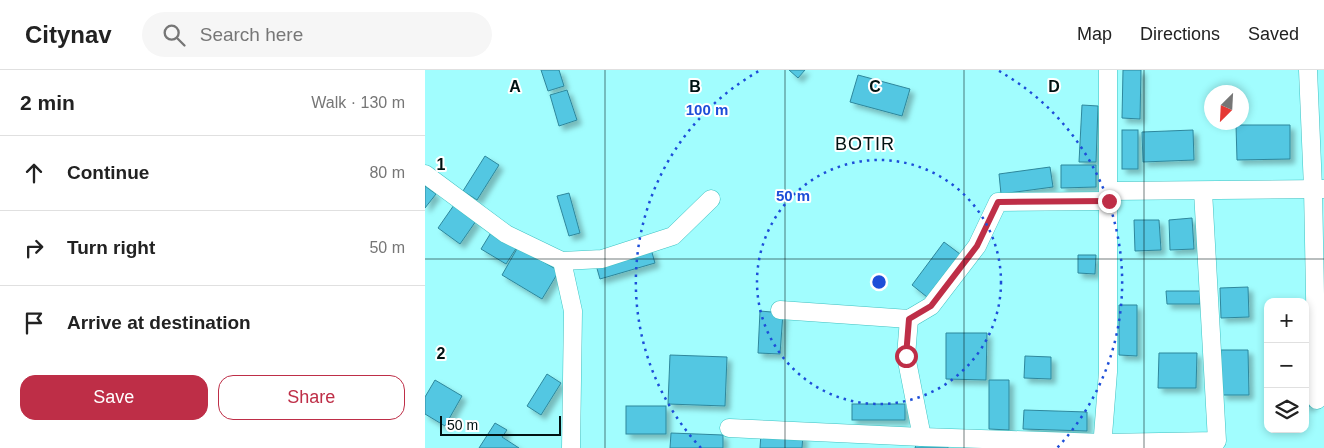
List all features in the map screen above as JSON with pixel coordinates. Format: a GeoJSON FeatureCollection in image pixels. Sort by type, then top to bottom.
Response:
{"type":"FeatureCollection","features":[{"type":"Feature","properties":{"kind":"street"},"geometry":{"type":"LineString","coordinates":[[1103,445],[1108,372],[1108,70]]}},
{"type":"Feature","properties":{"kind":"street"},"geometry":{"type":"LineString","coordinates":[[1308,70],[1318,188],[1317,400]]}},
{"type":"Feature","properties":{"kind":"street"},"geometry":{"type":"LineString","coordinates":[[425,174],[506,234],[562,261],[602,259],[673,236],[711,199]]}},
{"type":"Feature","properties":{"kind":"street"},"geometry":{"type":"LineString","coordinates":[[780,310],[909,319],[931,306],[977,246],[998,202],[1203,191],[1318,188]]}},
{"type":"Feature","properties":{"kind":"street"},"geometry":{"type":"LineString","coordinates":[[729,428],[1103,445],[1217,442],[1203,191]]}},
{"type":"Feature","properties":{"kind":"street"},"geometry":{"type":"LineString","coordinates":[[562,261],[573,311],[571,448]]}},
{"type":"Feature","properties":{"kind":"street"},"geometry":{"type":"LineString","coordinates":[[909,319],[906,356],[922,437]]}},
{"type":"Feature","properties":{"kind":"building"},"geometry":{"type":"Polygon","coordinates":[[[541,70],[559,70],[564,86],[548,91],[541,70]]]}},
{"type":"Feature","properties":{"kind":"building"},"geometry":{"type":"Polygon","coordinates":[[[789,70],[805,70],[798,78],[789,70]]]}},
{"type":"Feature","properties":{"kind":"building"},"geometry":{"type":"Polygon","coordinates":[[[1123,70],[1141,70],[1140,119],[1122,118],[1123,70]]]}},
{"type":"Feature","properties":{"kind":"building"},"geometry":{"type":"Polygon","coordinates":[[[858,75],[910,89],[902,116],[850,102],[858,75]]]}},
{"type":"Feature","properties":{"kind":"building"},"geometry":{"type":"Polygon","coordinates":[[[567,90],[577,120],[559,126],[550,95],[567,90]]]}},
{"type":"Feature","properties":{"kind":"building"},"geometry":{"type":"Polygon","coordinates":[[[1082,105],[1098,106],[1096,162],[1079,162],[1082,105]]]}},
{"type":"Feature","properties":{"kind":"building"},"geometry":{"type":"Polygon","coordinates":[[[1249,125],[1290,125],[1290,159],[1237,160],[1236,130],[1249,130],[1249,125]]]}},
{"type":"Feature","properties":{"kind":"building"},"geometry":{"type":"Polygon","coordinates":[[[1122,130],[1138,130],[1138,169],[1122,169],[1122,130]]]}},
{"type":"Feature","properties":{"kind":"building"},"geometry":{"type":"Polygon","coordinates":[[[1193,130],[1194,160],[1143,162],[1142,132],[1193,130]]]}},
{"type":"Feature","properties":{"kind":"building"},"geometry":{"type":"Polygon","coordinates":[[[485,156],[499,165],[477,200],[463,191],[485,156]]]}},
{"type":"Feature","properties":{"kind":"building"},"geometry":{"type":"Polygon","coordinates":[[[1061,165],[1096,165],[1096,187],[1061,188],[1061,165]]]}},
{"type":"Feature","properties":{"kind":"building"},"geometry":{"type":"Polygon","coordinates":[[[1050,167],[1053,187],[1001,194],[999,174],[1050,167]]]}},
{"type":"Feature","properties":{"kind":"building"},"geometry":{"type":"Polygon","coordinates":[[[425,186],[436,194],[425,208],[425,186]]]}},
{"type":"Feature","properties":{"kind":"building"},"geometry":{"type":"Polygon","coordinates":[[[569,193],[580,233],[569,236],[557,196],[569,193]]]}},
{"type":"Feature","properties":{"kind":"building"},"geometry":{"type":"Polygon","coordinates":[[[454,205],[476,221],[460,244],[438,228],[454,205]]]}},
{"type":"Feature","properties":{"kind":"building"},"geometry":{"type":"Polygon","coordinates":[[[1192,218],[1194,249],[1170,250],[1169,220],[1192,218]]]}},
{"type":"Feature","properties":{"kind":"building"},"geometry":{"type":"Polygon","coordinates":[[[1134,220],[1159,220],[1161,250],[1135,251],[1134,220]]]}},
{"type":"Feature","properties":{"kind":"building"},"geometry":{"type":"Polygon","coordinates":[[[492,231],[517,247],[506,264],[481,249],[492,231]]]}},
{"type":"Feature","properties":{"kind":"building"},"geometry":{"type":"Polygon","coordinates":[[[944,242],[960,254],[927,297],[912,285],[944,242]]]}},
{"type":"Feature","properties":{"kind":"building"},"geometry":{"type":"Polygon","coordinates":[[[518,247],[559,271],[542,299],[502,275],[518,247]]]}},
{"type":"Feature","properties":{"kind":"building"},"geometry":{"type":"Polygon","coordinates":[[[651,249],[655,263],[600,279],[596,265],[651,249]]]}},
{"type":"Feature","properties":{"kind":"building"},"geometry":{"type":"Polygon","coordinates":[[[1078,255],[1096,255],[1095,274],[1078,273],[1078,255]]]}},
{"type":"Feature","properties":{"kind":"building"},"geometry":{"type":"Polygon","coordinates":[[[1248,287],[1249,317],[1221,318],[1220,288],[1248,287]]]}},
{"type":"Feature","properties":{"kind":"building"},"geometry":{"type":"Polygon","coordinates":[[[1166,291],[1200,291],[1200,304],[1167,304],[1166,291]]]}},
{"type":"Feature","properties":{"kind":"building"},"geometry":{"type":"Polygon","coordinates":[[[1119,305],[1137,305],[1137,356],[1119,355],[1119,305]]]}},
{"type":"Feature","properties":{"kind":"building"},"geometry":{"type":"Polygon","coordinates":[[[760,311],[783,313],[780,354],[758,353],[760,311]]]}},
{"type":"Feature","properties":{"kind":"building"},"geometry":{"type":"Polygon","coordinates":[[[1309,316],[1310,316],[1309,354],[1309,316]]]}},
{"type":"Feature","properties":{"kind":"building"},"geometry":{"type":"Polygon","coordinates":[[[946,333],[987,333],[986,380],[946,379],[946,333]]]}},
{"type":"Feature","properties":{"kind":"building"},"geometry":{"type":"Polygon","coordinates":[[[1221,350],[1248,350],[1249,395],[1222,395],[1221,350]]]}},
{"type":"Feature","properties":{"kind":"building"},"geometry":{"type":"Polygon","coordinates":[[[1159,353],[1197,353],[1196,388],[1158,388],[1159,353]]]}},
{"type":"Feature","properties":{"kind":"building"},"geometry":{"type":"Polygon","coordinates":[[[670,355],[727,357],[725,406],[668,404],[670,355]]]}},
{"type":"Feature","properties":{"kind":"building"},"geometry":{"type":"Polygon","coordinates":[[[1025,356],[1051,357],[1051,379],[1024,378],[1025,356]]]}},
{"type":"Feature","properties":{"kind":"building"},"geometry":{"type":"Polygon","coordinates":[[[547,374],[561,383],[541,415],[527,406],[547,374]]]}},
{"type":"Feature","properties":{"kind":"building"},"geometry":{"type":"Polygon","coordinates":[[[435,380],[462,396],[445,426],[425,414],[425,397],[435,380]]]}},
{"type":"Feature","properties":{"kind":"building"},"geometry":{"type":"Polygon","coordinates":[[[989,380],[1009,380],[1009,430],[989,429],[989,380]]]}},
{"type":"Feature","properties":{"kind":"building"},"geometry":{"type":"Polygon","coordinates":[[[1309,381],[1311,381],[1312,406],[1309,406],[1309,381]]]}},
{"type":"Feature","properties":{"kind":"building"},"geometry":{"type":"Polygon","coordinates":[[[852,404],[905,404],[905,420],[852,420],[852,404]]]}},
{"type":"Feature","properties":{"kind":"building"},"geometry":{"type":"Polygon","coordinates":[[[626,406],[666,406],[666,434],[626,434],[626,406]]]}},
{"type":"Feature","properties":{"kind":"building"},"geometry":{"type":"Polygon","coordinates":[[[1024,410],[1087,412],[1087,431],[1023,429],[1024,410]]]}},
{"type":"Feature","properties":{"kind":"building"},"geometry":{"type":"Polygon","coordinates":[[[495,423],[507,430],[502,437],[519,448],[479,448],[495,423]]]}},
{"type":"Feature","properties":{"kind":"building"},"geometry":{"type":"Polygon","coordinates":[[[671,433],[723,435],[723,448],[670,448],[671,433]]]}},
{"type":"Feature","properties":{"kind":"building"},"geometry":{"type":"Polygon","coordinates":[[[761,433],[803,435],[802,448],[760,448],[761,433]]]}},
{"type":"Feature","properties":{"kind":"building"},"geometry":{"type":"Polygon","coordinates":[[[916,445],[948,446],[948,448],[915,448],[916,445]]]}},
{"type":"Feature","properties":{"kind":"district","name":"BOTIR"},"geometry":{"type":"Point","coordinates":[865,144]}},
{"type":"Feature","properties":{"kind":"route"},"geometry":{"type":"LineString","coordinates":[[906,356],[909,319],[931,306],[977,246],[998,202],[1109,201]]}}]}
